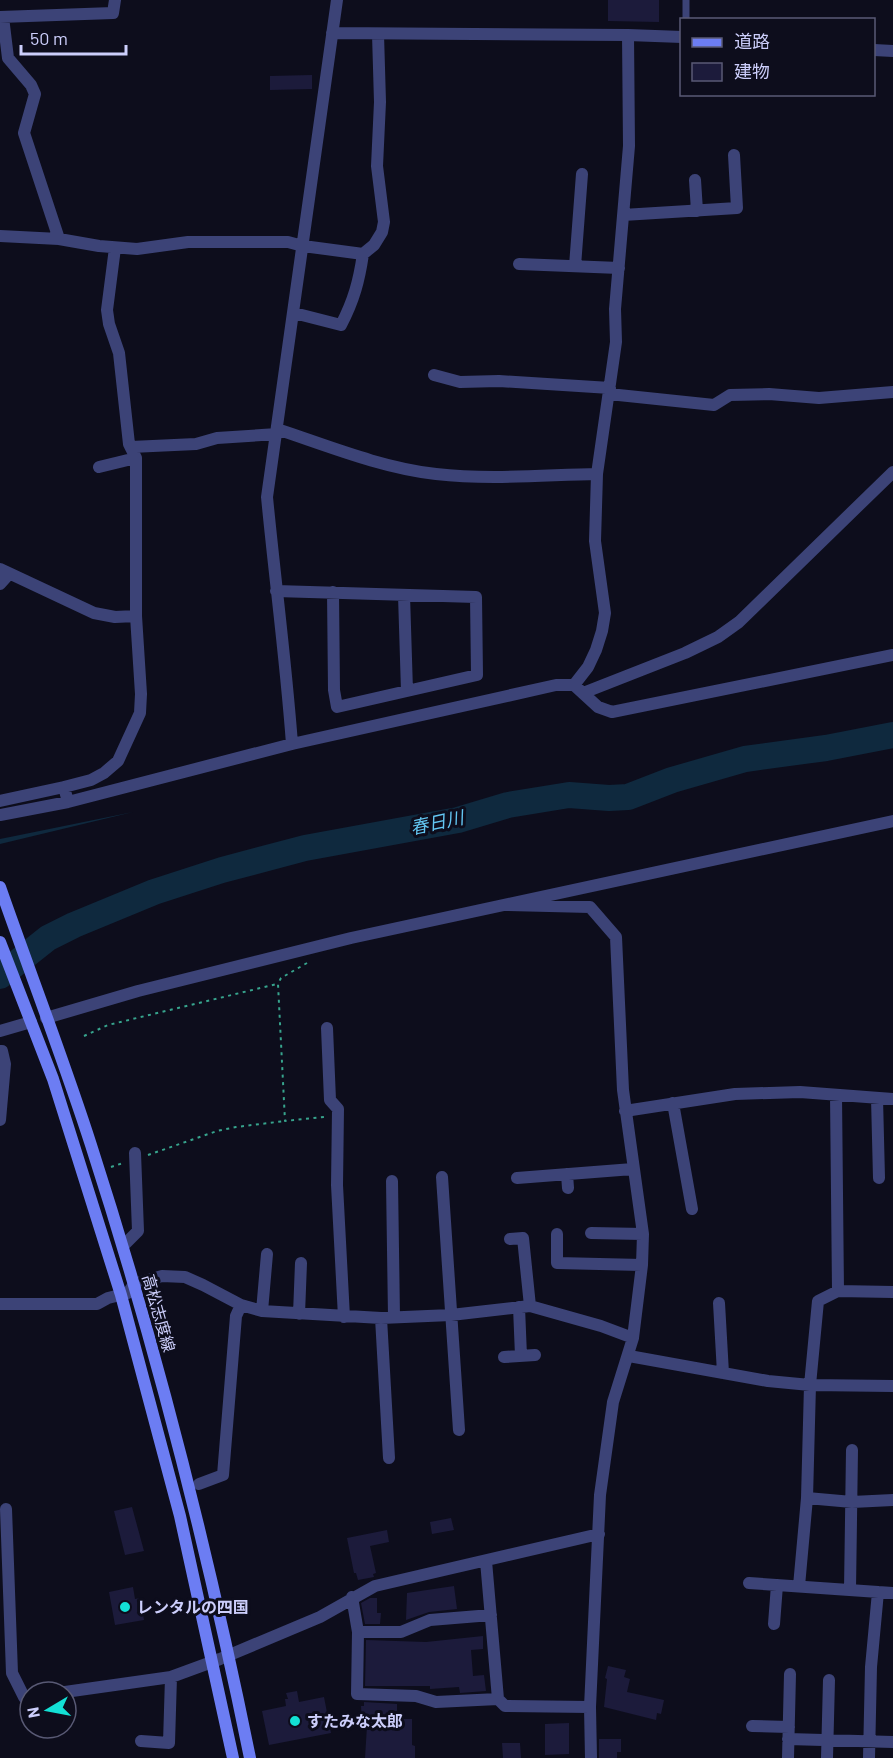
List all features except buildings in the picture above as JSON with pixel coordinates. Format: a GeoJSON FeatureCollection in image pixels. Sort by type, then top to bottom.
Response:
{"type":"FeatureCollection","features":[{"type":"Feature","properties":{"kind":"main road","name":"高松志度線"},"geometry":{"type":"LineString","coordinates":[[0,887],[84,1125],[134,1284],[196,1512],[229,1656],[249,1758]]}},
{"type":"Feature","properties":{"kind":"main road","name":"高松志度線"},"geometry":{"type":"LineString","coordinates":[[0,942],[52,1079],[121,1295],[180,1516],[233,1758]]}},
{"type":"Feature","properties":{"kind":"street"},"geometry":{"type":"LineString","coordinates":[[59,239],[24,133],[35,94],[31,85],[8,58],[1,17],[113,13],[115,0]]}},
{"type":"Feature","properties":{"kind":"street"},"geometry":{"type":"LineString","coordinates":[[292,744],[286,661],[276,591],[267,497],[337,0]]}},
{"type":"Feature","properties":{"kind":"street"},"geometry":{"type":"LineString","coordinates":[[332,33],[627,35],[680,38]]}},
{"type":"Feature","properties":{"kind":"street"},"geometry":{"type":"LineString","coordinates":[[294,313],[341,325],[359,284],[363,254],[374,245],[382,232],[384,222],[378,166],[380,102],[378,34]]}},
{"type":"Feature","properties":{"kind":"street"},"geometry":{"type":"LineString","coordinates":[[579,689],[596,650],[605,613],[595,541],[597,474],[616,342],[615,309],[629,146],[627,35]]}},
{"type":"Feature","properties":{"kind":"street"},"geometry":{"type":"LineString","coordinates":[[875,50],[893,51]]}},
{"type":"Feature","properties":{"kind":"street"},"geometry":{"type":"LineString","coordinates":[[623,215],[737,208],[734,155]]}},
{"type":"Feature","properties":{"kind":"street"},"geometry":{"type":"LineString","coordinates":[[575,266],[582,174]]}},
{"type":"Feature","properties":{"kind":"street"},"geometry":{"type":"LineString","coordinates":[[695,180],[697,211]]}},
{"type":"Feature","properties":{"kind":"street"},"geometry":{"type":"LineString","coordinates":[[0,236],[59,239],[115,248],[137,249],[188,242],[288,242],[363,254]]}},
{"type":"Feature","properties":{"kind":"street"},"geometry":{"type":"LineString","coordinates":[[0,801],[91,780],[105,773],[118,761],[140,713],[133,452],[119,353],[109,324],[107,310],[115,248]]}},
{"type":"Feature","properties":{"kind":"street"},"geometry":{"type":"LineString","coordinates":[[519,264],[618,268]]}},
{"type":"Feature","properties":{"kind":"street"},"geometry":{"type":"LineString","coordinates":[[434,375],[460,382],[499,381],[609,391],[714,405],[730,395],[769,394],[819,398],[893,392]]}},
{"type":"Feature","properties":{"kind":"street"},"geometry":{"type":"LineString","coordinates":[[99,467],[133,452],[196,444],[217,438],[277,432],[359,456],[435,474],[491,477],[597,474]]}},
{"type":"Feature","properties":{"kind":"street"},"geometry":{"type":"LineString","coordinates":[[0,814],[68,802],[292,744],[556,685],[579,689],[685,653],[718,637],[739,622],[893,472]]}},
{"type":"Feature","properties":{"kind":"street"},"geometry":{"type":"LineString","coordinates":[[0,584],[5,571],[94,613],[115,617],[136,616]]}},
{"type":"Feature","properties":{"kind":"street"},"geometry":{"type":"LineString","coordinates":[[276,591],[333,592],[477,597],[477,675],[337,707],[334,690],[333,592]]}},
{"type":"Feature","properties":{"kind":"street"},"geometry":{"type":"LineString","coordinates":[[404,595],[407,691]]}},
{"type":"Feature","properties":{"kind":"street"},"geometry":{"type":"LineString","coordinates":[[579,689],[598,708],[612,712],[893,655]]}},
{"type":"Feature","properties":{"kind":"street"},"geometry":{"type":"LineString","coordinates":[[64,787],[68,802]]}},
{"type":"Feature","properties":{"kind":"street"},"geometry":{"type":"LineString","coordinates":[[45,1013],[351,938],[893,821]]}},
{"type":"Feature","properties":{"kind":"street"},"geometry":{"type":"LineString","coordinates":[[507,905],[590,907],[616,937],[623,1090],[643,1234],[642,1265],[633,1338],[629,1356],[612,1402],[600,1495],[591,1758]]}},
{"type":"Feature","properties":{"kind":"street"},"geometry":{"type":"LineString","coordinates":[[0,1031],[29,1018]]}},
{"type":"Feature","properties":{"kind":"street"},"geometry":{"type":"LineString","coordinates":[[327,1028],[330,1100],[338,1109],[337,1185],[344,1317]]}},
{"type":"Feature","properties":{"kind":"street"},"geometry":{"type":"LineString","coordinates":[[0,1051],[2,1051],[5,1064],[0,1120]]}},
{"type":"Feature","properties":{"kind":"street"},"geometry":{"type":"LineString","coordinates":[[625,1111],[735,1094],[800,1092],[893,1099]]}},
{"type":"Feature","properties":{"kind":"street"},"geometry":{"type":"LineString","coordinates":[[836,1095],[838,1291]]}},
{"type":"Feature","properties":{"kind":"street"},"geometry":{"type":"LineString","coordinates":[[877,1098],[879,1179]]}},
{"type":"Feature","properties":{"kind":"street"},"geometry":{"type":"LineString","coordinates":[[673,1103],[692,1209]]}},
{"type":"Feature","properties":{"kind":"street"},"geometry":{"type":"LineString","coordinates":[[123,1246],[138,1231],[136,1156]]}},
{"type":"Feature","properties":{"kind":"street"},"geometry":{"type":"LineString","coordinates":[[517,1178],[633,1169]]}},
{"type":"Feature","properties":{"kind":"street"},"geometry":{"type":"LineString","coordinates":[[567,1174],[568,1188]]}},
{"type":"Feature","properties":{"kind":"street"},"geometry":{"type":"LineString","coordinates":[[442,1177],[459,1430]]}},
{"type":"Feature","properties":{"kind":"street"},"geometry":{"type":"LineString","coordinates":[[389,1458],[388,1318],[392,1181]]}},
{"type":"Feature","properties":{"kind":"street"},"geometry":{"type":"LineString","coordinates":[[591,1233],[643,1234]]}},
{"type":"Feature","properties":{"kind":"street"},"geometry":{"type":"LineString","coordinates":[[556,1234],[557,1263],[642,1265]]}},
{"type":"Feature","properties":{"kind":"street"},"geometry":{"type":"LineString","coordinates":[[510,1239],[523,1238],[525,1306],[520,1356]]}},
{"type":"Feature","properties":{"kind":"street"},"geometry":{"type":"LineString","coordinates":[[262,1311],[267,1254]]}},
{"type":"Feature","properties":{"kind":"street"},"geometry":{"type":"LineString","coordinates":[[299,1314],[301,1263]]}},
{"type":"Feature","properties":{"kind":"street"},"geometry":{"type":"LineString","coordinates":[[0,1304],[97,1304],[128,1293],[134,1284],[162,1276],[185,1277],[241,1305],[262,1311],[388,1318],[451,1315],[525,1306],[601,1326],[633,1338]]}},
{"type":"Feature","properties":{"kind":"street"},"geometry":{"type":"LineString","coordinates":[[799,1586],[807,1498],[810,1385],[818,1301],[838,1291],[893,1292]]}},
{"type":"Feature","properties":{"kind":"street"},"geometry":{"type":"LineString","coordinates":[[719,1303],[723,1372]]}},
{"type":"Feature","properties":{"kind":"street"},"geometry":{"type":"LineString","coordinates":[[199,1484],[224,1475],[236,1316],[241,1305]]}},
{"type":"Feature","properties":{"kind":"street"},"geometry":{"type":"LineString","coordinates":[[504,1357],[535,1355]]}},
{"type":"Feature","properties":{"kind":"street"},"geometry":{"type":"LineString","coordinates":[[629,1356],[768,1381],[810,1385],[893,1386]]}},
{"type":"Feature","properties":{"kind":"street"},"geometry":{"type":"LineString","coordinates":[[850,1590],[852,1450]]}},
{"type":"Feature","properties":{"kind":"street"},"geometry":{"type":"LineString","coordinates":[[807,1498],[852,1503],[893,1500]]}},
{"type":"Feature","properties":{"kind":"street"},"geometry":{"type":"LineString","coordinates":[[6,1509],[12,1673],[18,1686]]}},
{"type":"Feature","properties":{"kind":"street"},"geometry":{"type":"LineString","coordinates":[[78,1690],[171,1677],[229,1656],[320,1617],[375,1586],[599,1534]]}},
{"type":"Feature","properties":{"kind":"street"},"geometry":{"type":"LineString","coordinates":[[486,1561],[498,1699],[505,1706],[591,1707]]}},
{"type":"Feature","properties":{"kind":"street"},"geometry":{"type":"LineString","coordinates":[[749,1583],[893,1593]]}},
{"type":"Feature","properties":{"kind":"street"},"geometry":{"type":"LineString","coordinates":[[774,1624],[777,1585]]}},
{"type":"Feature","properties":{"kind":"street"},"geometry":{"type":"LineString","coordinates":[[869,1758],[871,1667],[878,1592]]}},
{"type":"Feature","properties":{"kind":"street"},"geometry":{"type":"LineString","coordinates":[[352,1597],[358,1632],[357,1694],[416,1696],[436,1702],[498,1699]]}},
{"type":"Feature","properties":{"kind":"street"},"geometry":{"type":"LineString","coordinates":[[358,1632],[401,1632],[430,1620],[492,1616]]}},
{"type":"Feature","properties":{"kind":"street"},"geometry":{"type":"LineString","coordinates":[[788,1758],[790,1674]]}},
{"type":"Feature","properties":{"kind":"street"},"geometry":{"type":"LineString","coordinates":[[141,1741],[169,1743],[171,1677]]}},
{"type":"Feature","properties":{"kind":"street"},"geometry":{"type":"LineString","coordinates":[[827,1758],[829,1680]]}},
{"type":"Feature","properties":{"kind":"street"},"geometry":{"type":"LineString","coordinates":[[752,1726],[827,1740],[893,1742]]}},
{"type":"Feature","properties":{"kind":"lane"},"geometry":{"type":"LineString","coordinates":[[686,0],[686,18]]}},
{"type":"Feature","properties":{"kind":"path"},"geometry":{"type":"LineString","coordinates":[[285,1121],[278,984],[281,978],[310,961]]}},
{"type":"Feature","properties":{"kind":"path"},"geometry":{"type":"LineString","coordinates":[[84,1036],[108,1025],[278,984]]}},
{"type":"Feature","properties":{"kind":"path"},"geometry":{"type":"LineString","coordinates":[[105,1168],[136,1156],[236,1126],[338,1116]]}},
{"type":"Feature","properties":{"kind":"water"},"geometry":{"type":"Polygon","coordinates":[[[133,812],[0,844],[0,839],[133,812]]]}},
{"type":"Feature","properties":{"kind":"waterway","name":"春日川"},"geometry":{"type":"LineString","coordinates":[[0,976],[48,938],[74,925],[154,892],[222,870],[305,848],[458,820],[508,805],[569,795],[628,797],[672,780],[745,759],[826,748],[893,735]]}},
{"type":"Feature","properties":{"kind":"place","name":"レンタルの四国"},"geometry":{"type":"Point","coordinates":[125,1607]}},
{"type":"Feature","properties":{"kind":"place","name":"すたみな太郎"},"geometry":{"type":"Point","coordinates":[295,1721]}}]}
